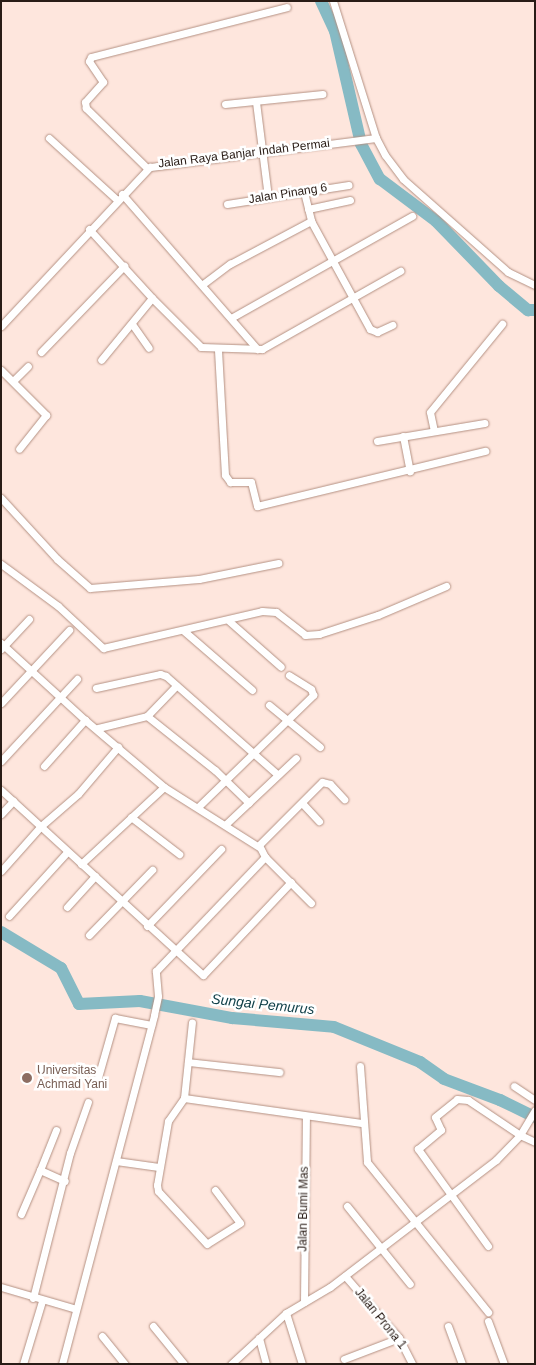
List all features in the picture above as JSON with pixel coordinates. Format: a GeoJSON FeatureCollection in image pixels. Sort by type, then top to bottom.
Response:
{"type":"FeatureCollection","features":[{"type":"Feature","properties":{"kind":"street"},"geometry":{"type":"LineString","coordinates":[[334,1],[373,139],[403,179],[508,272],[535,285]]}},
{"type":"Feature","properties":{"kind":"street"},"geometry":{"type":"LineString","coordinates":[[147,168],[86,108],[86,100],[103,82],[89,61],[91,57],[287,7]]}},
{"type":"Feature","properties":{"kind":"street"},"geometry":{"type":"LineString","coordinates":[[225,104],[322,94]]}},
{"type":"Feature","properties":{"kind":"street"},"geometry":{"type":"LineString","coordinates":[[256,102],[268,197]]}},
{"type":"Feature","properties":{"kind":"street"},"geometry":{"type":"LineString","coordinates":[[49,138],[119,197],[203,284],[257,349]]}},
{"type":"Feature","properties":{"kind":"street","name":"Jalan Raya Banjar Indah Permai"},"geometry":{"type":"LineString","coordinates":[[1,326],[147,168],[160,164],[373,139]]}},
{"type":"Feature","properties":{"kind":"street","name":"Jalan Pinang 6"},"geometry":{"type":"LineString","coordinates":[[227,204],[348,185]]}},
{"type":"Feature","properties":{"kind":"street"},"geometry":{"type":"LineString","coordinates":[[304,192],[311,221],[373,332],[392,325]]}},
{"type":"Feature","properties":{"kind":"street"},"geometry":{"type":"LineString","coordinates":[[308,209],[350,200]]}},
{"type":"Feature","properties":{"kind":"street"},"geometry":{"type":"LineString","coordinates":[[231,318],[332,258],[412,216]]}},
{"type":"Feature","properties":{"kind":"street"},"geometry":{"type":"LineString","coordinates":[[203,284],[230,264],[311,221]]}},
{"type":"Feature","properties":{"kind":"street"},"geometry":{"type":"LineString","coordinates":[[89,229],[198,345],[218,350],[268,347],[400,271]]}},
{"type":"Feature","properties":{"kind":"street"},"geometry":{"type":"LineString","coordinates":[[41,352],[124,266]]}},
{"type":"Feature","properties":{"kind":"street"},"geometry":{"type":"LineString","coordinates":[[101,360],[152,298]]}},
{"type":"Feature","properties":{"kind":"street"},"geometry":{"type":"LineString","coordinates":[[132,324],[149,348]]}},
{"type":"Feature","properties":{"kind":"street"},"geometry":{"type":"LineString","coordinates":[[434,431],[430,412],[502,324]]}},
{"type":"Feature","properties":{"kind":"street"},"geometry":{"type":"LineString","coordinates":[[218,350],[225,475],[230,482],[251,482],[258,506],[410,471],[485,451]]}},
{"type":"Feature","properties":{"kind":"street"},"geometry":{"type":"LineString","coordinates":[[14,381],[28,366]]}},
{"type":"Feature","properties":{"kind":"street"},"geometry":{"type":"LineString","coordinates":[[1,370],[46,415],[19,449]]}},
{"type":"Feature","properties":{"kind":"street"},"geometry":{"type":"LineString","coordinates":[[378,441],[485,423]]}},
{"type":"Feature","properties":{"kind":"street"},"geometry":{"type":"LineString","coordinates":[[403,436],[410,471]]}},
{"type":"Feature","properties":{"kind":"street"},"geometry":{"type":"LineString","coordinates":[[1,498],[57,560],[90,588],[199,579],[278,563]]}},
{"type":"Feature","properties":{"kind":"street"},"geometry":{"type":"LineString","coordinates":[[1,564],[58,606],[103,648],[229,621],[270,610],[305,635],[319,634],[378,616],[446,586]]}},
{"type":"Feature","properties":{"kind":"street"},"geometry":{"type":"LineString","coordinates":[[29,619],[2,646],[164,787],[226,824],[231,830],[259,847],[265,857],[311,903]]}},
{"type":"Feature","properties":{"kind":"street"},"geometry":{"type":"LineString","coordinates":[[229,621],[281,667]]}},
{"type":"Feature","properties":{"kind":"street"},"geometry":{"type":"LineString","coordinates":[[1,703],[69,630]]}},
{"type":"Feature","properties":{"kind":"street"},"geometry":{"type":"LineString","coordinates":[[184,631],[252,690]]}},
{"type":"Feature","properties":{"kind":"street"},"geometry":{"type":"LineString","coordinates":[[96,688],[160,674],[255,752],[278,775]]}},
{"type":"Feature","properties":{"kind":"street"},"geometry":{"type":"LineString","coordinates":[[198,807],[288,721],[314,693],[289,676]]}},
{"type":"Feature","properties":{"kind":"street"},"geometry":{"type":"LineString","coordinates":[[1,761],[77,678]]}},
{"type":"Feature","properties":{"kind":"street"},"geometry":{"type":"LineString","coordinates":[[98,728],[147,716],[176,686]]}},
{"type":"Feature","properties":{"kind":"street"},"geometry":{"type":"LineString","coordinates":[[269,705],[320,747]]}},
{"type":"Feature","properties":{"kind":"street"},"geometry":{"type":"LineString","coordinates":[[147,716],[226,780],[249,803]]}},
{"type":"Feature","properties":{"kind":"street"},"geometry":{"type":"LineString","coordinates":[[44,766],[85,720]]}},
{"type":"Feature","properties":{"kind":"street"},"geometry":{"type":"LineString","coordinates":[[1,871],[42,826],[78,794],[118,747]]}},
{"type":"Feature","properties":{"kind":"street"},"geometry":{"type":"LineString","coordinates":[[226,824],[296,758]]}},
{"type":"Feature","properties":{"kind":"street"},"geometry":{"type":"LineString","coordinates":[[259,847],[325,782],[344,799]]}},
{"type":"Feature","properties":{"kind":"street"},"geometry":{"type":"LineString","coordinates":[[81,864],[164,787]]}},
{"type":"Feature","properties":{"kind":"street"},"geometry":{"type":"LineString","coordinates":[[1,790],[42,826],[67,852],[147,926],[203,975],[291,882]]}},
{"type":"Feature","properties":{"kind":"street"},"geometry":{"type":"LineString","coordinates":[[1,814],[13,801]]}},
{"type":"Feature","properties":{"kind":"street"},"geometry":{"type":"LineString","coordinates":[[302,803],[319,821]]}},
{"type":"Feature","properties":{"kind":"street"},"geometry":{"type":"LineString","coordinates":[[131,817],[179,854]]}},
{"type":"Feature","properties":{"kind":"street"},"geometry":{"type":"LineString","coordinates":[[147,926],[221,849]]}},
{"type":"Feature","properties":{"kind":"street"},"geometry":{"type":"LineString","coordinates":[[9,916],[67,852]]}},
{"type":"Feature","properties":{"kind":"street"},"geometry":{"type":"LineString","coordinates":[[62,1364],[154,1015],[158,996],[156,971],[174,949],[265,857]]}},
{"type":"Feature","properties":{"kind":"street"},"geometry":{"type":"LineString","coordinates":[[89,935],[152,870]]}},
{"type":"Feature","properties":{"kind":"street"},"geometry":{"type":"LineString","coordinates":[[67,907],[95,876]]}},
{"type":"Feature","properties":{"kind":"street"},"geometry":{"type":"LineString","coordinates":[[97,1081],[115,1018],[151,1025]]}},
{"type":"Feature","properties":{"kind":"street"},"geometry":{"type":"LineString","coordinates":[[192,1022],[184,1098],[168,1121],[158,1167],[158,1191],[207,1244],[240,1222],[215,1190]]}},
{"type":"Feature","properties":{"kind":"street"},"geometry":{"type":"LineString","coordinates":[[188,1062],[279,1072]]}},
{"type":"Feature","properties":{"kind":"street"},"geometry":{"type":"LineString","coordinates":[[360,1066],[367,1162],[488,1312]]}},
{"type":"Feature","properties":{"kind":"street"},"geometry":{"type":"LineString","coordinates":[[514,1086],[535,1100]]}},
{"type":"Feature","properties":{"kind":"street"},"geometry":{"type":"LineString","coordinates":[[184,1098],[193,1097],[306,1116],[363,1123]]}},
{"type":"Feature","properties":{"kind":"street"},"geometry":{"type":"LineString","coordinates":[[488,1246],[418,1152],[441,1130],[434,1118],[457,1100],[466,1099],[520,1135],[535,1142]]}},
{"type":"Feature","properties":{"kind":"street"},"geometry":{"type":"LineString","coordinates":[[33,1298],[65,1181],[70,1153],[88,1102]]}},
{"type":"Feature","properties":{"kind":"street"},"geometry":{"type":"LineString","coordinates":[[231,1364],[286,1313],[345,1276],[504,1153],[520,1135],[535,1110]]}},
{"type":"Feature","properties":{"kind":"street","name":"Jalan Bumi Mas"},"geometry":{"type":"LineString","coordinates":[[304,1302],[306,1116]]}},
{"type":"Feature","properties":{"kind":"street"},"geometry":{"type":"LineString","coordinates":[[22,1214],[56,1130]]}},
{"type":"Feature","properties":{"kind":"street"},"geometry":{"type":"LineString","coordinates":[[116,1161],[158,1167]]}},
{"type":"Feature","properties":{"kind":"street"},"geometry":{"type":"LineString","coordinates":[[40,1170],[65,1181]]}},
{"type":"Feature","properties":{"kind":"street"},"geometry":{"type":"LineString","coordinates":[[347,1206],[410,1284]]}},
{"type":"Feature","properties":{"kind":"street","name":"Jalan Prona 1"},"geometry":{"type":"LineString","coordinates":[[345,1276],[399,1338],[412,1364]]}},
{"type":"Feature","properties":{"kind":"street"},"geometry":{"type":"LineString","coordinates":[[1,1287],[42,1301],[76,1309]]}},
{"type":"Feature","properties":{"kind":"street"},"geometry":{"type":"LineString","coordinates":[[23,1364],[42,1301]]}},
{"type":"Feature","properties":{"kind":"street"},"geometry":{"type":"LineString","coordinates":[[286,1313],[302,1364]]}},
{"type":"Feature","properties":{"kind":"street"},"geometry":{"type":"LineString","coordinates":[[488,1321],[504,1364]]}},
{"type":"Feature","properties":{"kind":"street"},"geometry":{"type":"LineString","coordinates":[[153,1326],[184,1364]]}},
{"type":"Feature","properties":{"kind":"street"},"geometry":{"type":"LineString","coordinates":[[448,1326],[462,1364]]}},
{"type":"Feature","properties":{"kind":"street"},"geometry":{"type":"LineString","coordinates":[[102,1336],[125,1364]]}},
{"type":"Feature","properties":{"kind":"street"},"geometry":{"type":"LineString","coordinates":[[259,1338],[266,1364]]}},
{"type":"Feature","properties":{"kind":"street"},"geometry":{"type":"LineString","coordinates":[[344,1359],[399,1338]]}},
{"type":"Feature","properties":{"kind":"waterway"},"geometry":{"type":"LineString","coordinates":[[321,1],[335,31],[361,144],[380,179],[436,221],[499,286],[528,310],[535,310]]}},
{"type":"Feature","properties":{"kind":"waterway","name":"Sungai Pemurus"},"geometry":{"type":"LineString","coordinates":[[1,932],[61,968],[79,1004],[140,1001],[232,1018],[334,1027],[420,1062],[444,1079],[500,1100],[535,1117]]}},
{"type":"Feature","properties":{"kind":"place","name":"Universitas Achmad Yani"},"geometry":{"type":"Point","coordinates":[27,1078]}}]}
